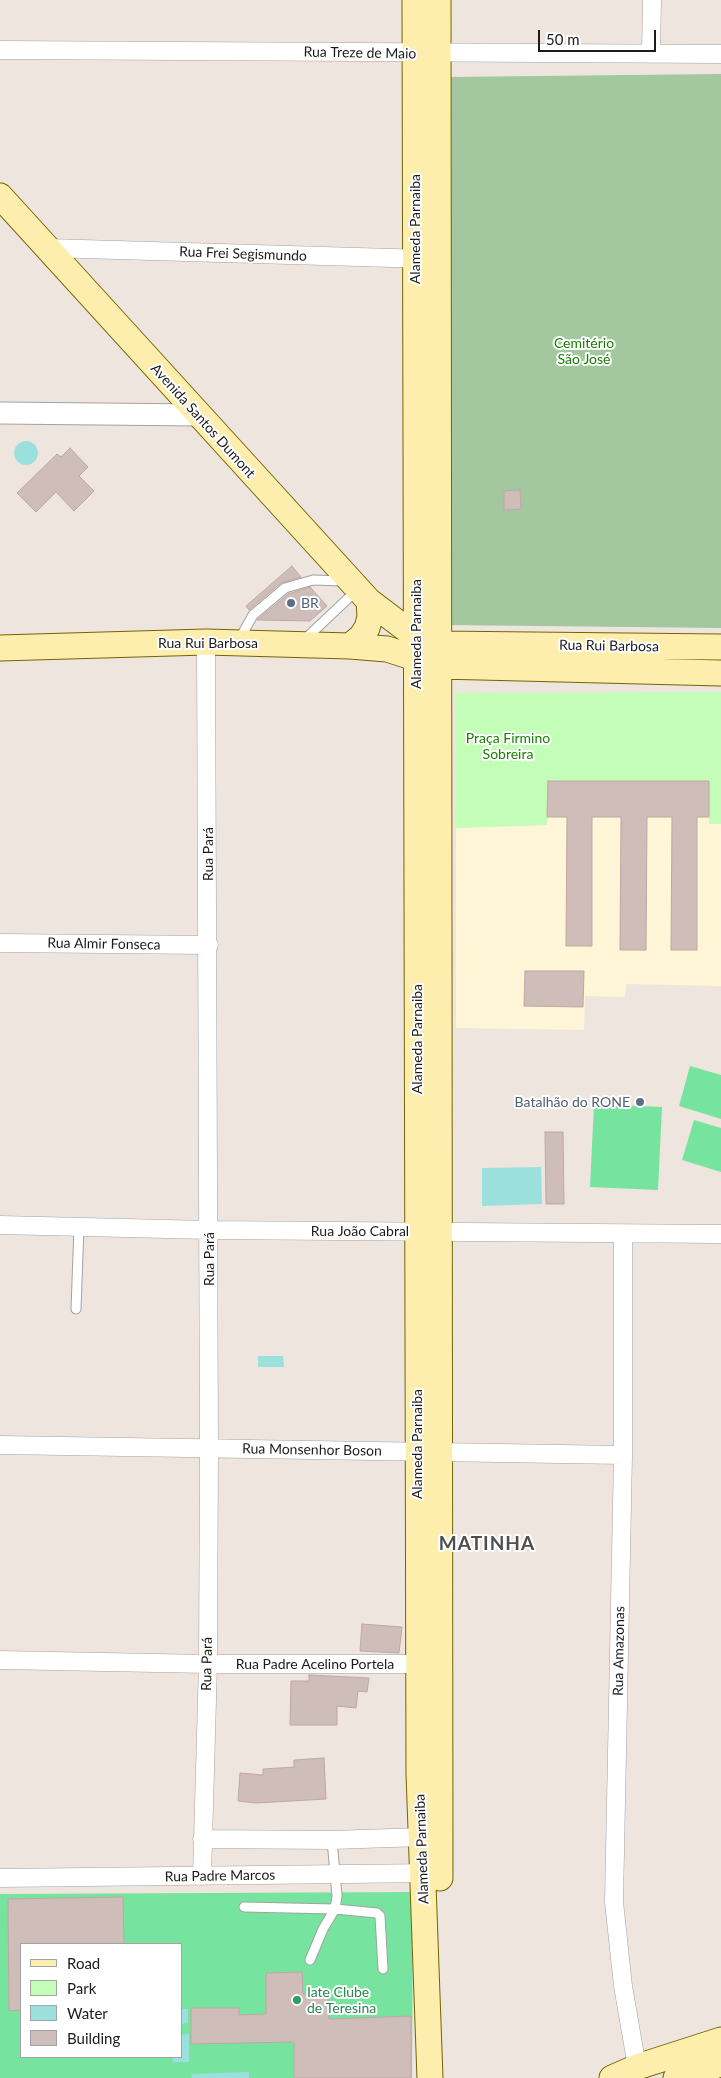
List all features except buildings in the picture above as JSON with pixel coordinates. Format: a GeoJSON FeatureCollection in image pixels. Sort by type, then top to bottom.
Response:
{"type":"FeatureCollection","features":[{"type":"Feature","properties":{"kind":"main road","name":"Alameda Parnaiba"},"geometry":{"type":"LineString","coordinates":[[415,0],[427,54]]}},
{"type":"Feature","properties":{"kind":"main road","name":"Alameda Parnaiba"},"geometry":{"type":"LineString","coordinates":[[438,0],[427,54],[426,259],[429,960],[441,1231],[428,1452],[419,1664],[422,1837],[432,1874],[447,2078]]}},
{"type":"Feature","properties":{"kind":"main road","name":"Avenida Santos Dumont"},"geometry":{"type":"LineString","coordinates":[[0,196],[197,415],[359,590],[427,650]]}},
{"type":"Feature","properties":{"kind":"main road"},"geometry":{"type":"LineString","coordinates":[[350,646],[361,637],[367,628],[370,617],[359,590]]}},
{"type":"Feature","properties":{"kind":"main road","name":"Rua Rui Barbosa"},"geometry":{"type":"LineString","coordinates":[[0,648],[206,642],[427,650],[657,646],[721,647]]}},
{"type":"Feature","properties":{"kind":"main road"},"geometry":{"type":"LineString","coordinates":[[657,646],[658,672]]}},
{"type":"Feature","properties":{"kind":"main road","name":"Rua Rui Barbosa"},"geometry":{"type":"LineString","coordinates":[[427,650],[658,672],[721,673]]}},
{"type":"Feature","properties":{"kind":"main road","name":"Alameda Parnaiba"},"geometry":{"type":"LineString","coordinates":[[429,960],[417,1231],[428,1452],[432,1874],[430,2078]]}},
{"type":"Feature","properties":{"kind":"main road"},"geometry":{"type":"LineString","coordinates":[[612,2078],[637,2067],[714,2054]]}},
{"type":"Feature","properties":{"kind":"main road"},"geometry":{"type":"LineString","coordinates":[[676,2078],[714,2054]]}},
{"type":"Feature","properties":{"kind":"street"},"geometry":{"type":"LineString","coordinates":[[651,54],[652,0]]}},
{"type":"Feature","properties":{"kind":"street","name":"Rua Treze de Maio"},"geometry":{"type":"LineString","coordinates":[[0,50],[427,54],[721,54]]}},
{"type":"Feature","properties":{"kind":"street","name":"Rua Frei Segismundo"},"geometry":{"type":"LineString","coordinates":[[48,248],[426,259]]}},
{"type":"Feature","properties":{"kind":"street"},"geometry":{"type":"LineString","coordinates":[[0,413],[197,415]]}},
{"type":"Feature","properties":{"kind":"street","name":"Rua Pará"},"geometry":{"type":"LineString","coordinates":[[202,1876],[208,1664],[209,1449],[209,945],[206,642]]}},
{"type":"Feature","properties":{"kind":"street","name":"Rua Almir Fonseca"},"geometry":{"type":"LineString","coordinates":[[0,943],[209,945]]}},
{"type":"Feature","properties":{"kind":"street","name":"Rua João Cabral"},"geometry":{"type":"LineString","coordinates":[[0,1224],[209,1230],[721,1234]]}},
{"type":"Feature","properties":{"kind":"street","name":"Rua Amazonas"},"geometry":{"type":"LineString","coordinates":[[623,1234],[623,1455],[614,1902],[622,1986],[637,2067]]}},
{"type":"Feature","properties":{"kind":"street","name":"Rua Monsenhor Boson"},"geometry":{"type":"LineString","coordinates":[[0,1445],[623,1455]]}},
{"type":"Feature","properties":{"kind":"street","name":"Rua Padre Acelino Portela"},"geometry":{"type":"LineString","coordinates":[[0,1660],[208,1664],[419,1664]]}},
{"type":"Feature","properties":{"kind":"street"},"geometry":{"type":"LineString","coordinates":[[202,1839],[332,1840],[422,1837]]}},
{"type":"Feature","properties":{"kind":"street","name":"Rua Padre Marcos"},"geometry":{"type":"LineString","coordinates":[[0,1878],[432,1874]]}},
{"type":"Feature","properties":{"kind":"lane"},"geometry":{"type":"LineString","coordinates":[[238,643],[253,615],[285,588],[313,580],[359,590]]}},
{"type":"Feature","properties":{"kind":"lane"},"geometry":{"type":"LineString","coordinates":[[299,644],[359,590]]}},
{"type":"Feature","properties":{"kind":"lane"},"geometry":{"type":"LineString","coordinates":[[76,1309],[79,1227]]}},
{"type":"Feature","properties":{"kind":"lane"},"geometry":{"type":"LineString","coordinates":[[310,1960],[323,1929],[335,1908],[332,1840]]}},
{"type":"Feature","properties":{"kind":"lane"},"geometry":{"type":"LineString","coordinates":[[244,1907],[335,1908],[377,1913],[380,1916],[383,1969]]}},
{"type":"Feature","properties":{"kind":"shaded area"},"geometry":{"type":"Polygon","coordinates":[[[548,781],[709,781],[709,823],[721,824],[721,986],[626,984],[625,997],[585,996],[584,1030],[456,1028],[456,828],[547,825],[548,781]]]}},
{"type":"Feature","properties":{"kind":"green space","name":"Cemitério São José"},"geometry":{"type":"Polygon","coordinates":[[[721,74],[721,628],[446,625],[447,77],[721,74]]]}},
{"type":"Feature","properties":{"kind":"green space","name":"Praça Firmino Sobreira"},"geometry":{"type":"Polygon","coordinates":[[[721,692],[721,824],[709,824],[709,781],[548,781],[547,825],[456,828],[456,693],[721,692]]]}},
{"type":"Feature","properties":{"kind":"green space"},"geometry":{"type":"Polygon","coordinates":[[[690,1066],[721,1075],[721,1119],[679,1106],[690,1066]]]}},
{"type":"Feature","properties":{"kind":"green space"},"geometry":{"type":"Polygon","coordinates":[[[594,1104],[662,1107],[658,1190],[590,1187],[594,1104]]]}},
{"type":"Feature","properties":{"kind":"green space"},"geometry":{"type":"Polygon","coordinates":[[[694,1120],[721,1128],[721,1172],[682,1160],[694,1120]]]}},
{"type":"Feature","properties":{"kind":"green space","name":"Iate Clube de Teresina"},"geometry":{"type":"Polygon","coordinates":[[[413,1892],[412,2078],[0,2078],[0,1894],[413,1892]]]}},
{"type":"Feature","properties":{"kind":"water"},"geometry":{"type":"Polygon","coordinates":[[[26,441],[31,442],[37,448],[37,458],[31,464],[26,465],[21,464],[15,458],[14,453],[15,448],[21,442],[26,441]]]}},
{"type":"Feature","properties":{"kind":"water"},"geometry":{"type":"Polygon","coordinates":[[[541,1167],[542,1204],[482,1206],[482,1168],[541,1167]]]}},
{"type":"Feature","properties":{"kind":"water"},"geometry":{"type":"Polygon","coordinates":[[[258,1356],[283,1356],[284,1367],[258,1367],[258,1356]]]}},
{"type":"Feature","properties":{"kind":"water"},"geometry":{"type":"Polygon","coordinates":[[[182,2009],[188,2009],[188,2023],[182,2024],[182,2009]]]}},
{"type":"Feature","properties":{"kind":"water"},"geometry":{"type":"Polygon","coordinates":[[[189,2034],[189,2062],[173,2062],[172,2058],[182,2058],[182,2035],[189,2034]]]}},
{"type":"Feature","properties":{"kind":"water"},"geometry":{"type":"Polygon","coordinates":[[[249,2072],[249,2078],[192,2078],[191,2074],[249,2072]]]}},
{"type":"Feature","properties":{"kind":"place","name":"BR"},"geometry":{"type":"Point","coordinates":[291,603]}},
{"type":"Feature","properties":{"kind":"place","name":"Batalhão do RONE"},"geometry":{"type":"Point","coordinates":[640,1102]}},
{"type":"Feature","properties":{"kind":"place","name":"Iate Clube de Teresina"},"geometry":{"type":"Point","coordinates":[297,2000]}},
{"type":"Feature","properties":{"kind":"district","name":"MATINHA"},"geometry":{"type":"Point","coordinates":[487,1544]}}]}
